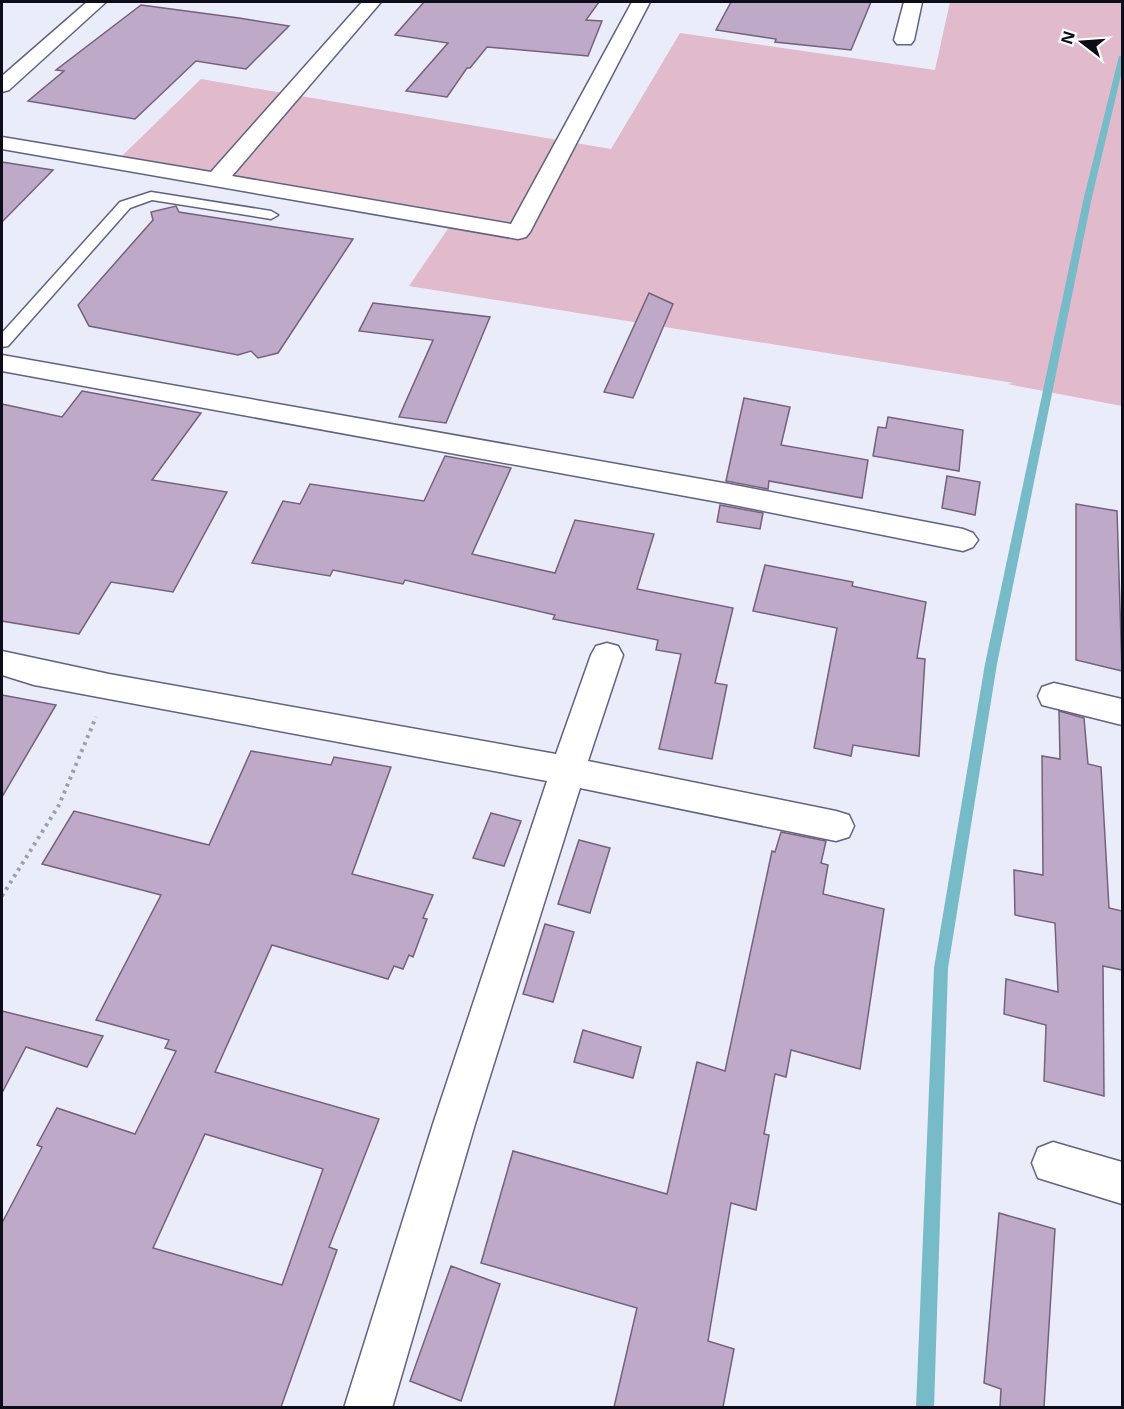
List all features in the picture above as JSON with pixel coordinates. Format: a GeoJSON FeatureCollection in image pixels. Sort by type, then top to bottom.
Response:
{"type":"FeatureCollection","features":[{"type":"Feature","properties":{"kind":"street"},"geometry":{"type":"LineString","coordinates":[[2,86],[97,2]]}},
{"type":"Feature","properties":{"kind":"street"},"geometry":{"type":"LineString","coordinates":[[217,179],[372,2]]}},
{"type":"Feature","properties":{"kind":"street"},"geometry":{"type":"LineString","coordinates":[[2,143],[518,231],[641,2]]}},
{"type":"Feature","properties":{"kind":"street"},"geometry":{"type":"LineString","coordinates":[[904,40],[913,2]]}},
{"type":"Feature","properties":{"kind":"street"},"geometry":{"type":"LineString","coordinates":[[2,363],[729,494],[963,540]]}},
{"type":"Feature","properties":{"kind":"street"},"geometry":{"type":"LineString","coordinates":[[368,1407],[414,1253],[607,655]]}},
{"type":"Feature","properties":{"kind":"street"},"geometry":{"type":"LineString","coordinates":[[2,663],[109,687],[568,771],[836,826]]}},
{"type":"Feature","properties":{"kind":"street"},"geometry":{"type":"LineString","coordinates":[[1054,696],[1122,712]]}},
{"type":"Feature","properties":{"kind":"street"},"geometry":{"type":"LineString","coordinates":[[1053,1162],[1122,1183]]}},
{"type":"Feature","properties":{"kind":"lane"},"geometry":{"type":"LineString","coordinates":[[2,342],[125,206],[151,196],[271,215]]}},
{"type":"Feature","properties":{"kind":"path"},"geometry":{"type":"LineString","coordinates":[[2,896],[60,805],[109,687]]}},
{"type":"Feature","properties":{"kind":"shaded area"},"geometry":{"type":"Polygon","coordinates":[[[950,2],[1122,2],[1122,406],[1007,384],[1014,383],[409,286],[458,214],[122,156],[201,79],[611,149],[680,33],[935,70],[950,2]]]}},
{"type":"Feature","properties":{"kind":"building"},"geometry":{"type":"Polygon","coordinates":[[[424,2],[599,2],[586,20],[602,21],[588,56],[487,47],[470,68],[467,68],[447,97],[406,91],[448,43],[395,35],[424,2]]]}},
{"type":"Feature","properties":{"kind":"building"},"geometry":{"type":"Polygon","coordinates":[[[731,2],[871,2],[851,50],[775,42],[776,39],[716,30],[731,2]]]}},
{"type":"Feature","properties":{"kind":"building"},"geometry":{"type":"Polygon","coordinates":[[[141,5],[289,26],[246,69],[196,61],[135,119],[28,101],[64,71],[56,70],[141,5]]]}},
{"type":"Feature","properties":{"kind":"building"},"geometry":{"type":"Polygon","coordinates":[[[2,162],[53,170],[2,222],[2,162]]]}},
{"type":"Feature","properties":{"kind":"building"},"geometry":{"type":"Polygon","coordinates":[[[176,206],[179,212],[353,239],[278,353],[258,358],[251,351],[238,355],[89,326],[78,305],[153,220],[151,212],[176,206]]]}},
{"type":"Feature","properties":{"kind":"building"},"geometry":{"type":"Polygon","coordinates":[[[649,293],[673,304],[633,398],[604,392],[649,293]]]}},
{"type":"Feature","properties":{"kind":"building"},"geometry":{"type":"Polygon","coordinates":[[[373,303],[490,317],[446,423],[399,417],[433,340],[359,331],[373,303]]]}},
{"type":"Feature","properties":{"kind":"building"},"geometry":{"type":"Polygon","coordinates":[[[82,391],[201,413],[152,480],[227,492],[173,592],[111,582],[79,634],[2,621],[2,404],[62,417],[82,391]]]}},
{"type":"Feature","properties":{"kind":"building"},"geometry":{"type":"Polygon","coordinates":[[[744,398],[790,407],[781,445],[868,460],[862,498],[769,481],[768,489],[726,481],[744,398]]]}},
{"type":"Feature","properties":{"kind":"building"},"geometry":{"type":"Polygon","coordinates":[[[888,417],[963,430],[959,471],[873,456],[878,427],[886,428],[888,417]]]}},
{"type":"Feature","properties":{"kind":"building"},"geometry":{"type":"Polygon","coordinates":[[[445,456],[511,468],[472,554],[555,573],[575,520],[654,534],[637,589],[733,608],[715,683],[727,685],[712,759],[659,749],[681,654],[656,650],[658,640],[553,619],[555,615],[405,580],[403,584],[333,570],[330,576],[252,563],[283,501],[300,504],[310,484],[424,501],[445,456]]]}},
{"type":"Feature","properties":{"kind":"building"},"geometry":{"type":"Polygon","coordinates":[[[947,476],[980,482],[975,515],[942,508],[947,476]]]}},
{"type":"Feature","properties":{"kind":"building"},"geometry":{"type":"Polygon","coordinates":[[[1076,504],[1117,511],[1122,671],[1076,660],[1076,504]]]}},
{"type":"Feature","properties":{"kind":"building"},"geometry":{"type":"Polygon","coordinates":[[[720,505],[763,513],[760,529],[717,522],[720,505]]]}},
{"type":"Feature","properties":{"kind":"building"},"geometry":{"type":"Polygon","coordinates":[[[765,565],[853,582],[852,586],[926,602],[917,658],[925,659],[919,756],[853,745],[851,756],[814,748],[837,628],[753,611],[765,565]]]}},
{"type":"Feature","properties":{"kind":"building"},"geometry":{"type":"Polygon","coordinates":[[[2,695],[56,705],[2,797],[2,695]]]}},
{"type":"Feature","properties":{"kind":"building"},"geometry":{"type":"Polygon","coordinates":[[[1059,711],[1084,718],[1088,764],[1101,767],[1109,908],[1122,911],[1122,970],[1103,966],[1104,1096],[1044,1081],[1046,1025],[1004,1014],[1006,979],[1058,992],[1055,923],[1015,915],[1014,870],[1043,875],[1042,756],[1060,759],[1059,711]]]}},
{"type":"Feature","properties":{"kind":"building"},"geometry":{"type":"Polygon","coordinates":[[[251,751],[331,765],[334,757],[391,767],[352,874],[433,895],[423,918],[427,919],[413,957],[409,955],[403,969],[394,966],[388,979],[272,945],[215,1072],[379,1119],[329,1247],[337,1250],[281,1407],[2,1407],[2,1223],[42,1147],[37,1145],[57,1108],[135,1134],[176,1051],[165,1048],[169,1040],[96,1020],[161,895],[42,864],[74,811],[209,845],[251,751]],[[205,1134],[153,1248],[282,1285],[323,1169],[205,1134]]]}},
{"type":"Feature","properties":{"kind":"building"},"geometry":{"type":"Polygon","coordinates":[[[491,813],[521,821],[504,866],[473,858],[491,813]]]}},
{"type":"Feature","properties":{"kind":"building"},"geometry":{"type":"Polygon","coordinates":[[[781,832],[826,841],[821,863],[828,865],[823,894],[884,909],[860,1069],[791,1050],[786,1077],[775,1074],[764,1134],[769,1135],[756,1210],[731,1203],[708,1341],[734,1349],[723,1407],[614,1407],[637,1308],[481,1263],[513,1151],[667,1194],[697,1062],[725,1071],[772,851],[775,852],[781,832]]]}},
{"type":"Feature","properties":{"kind":"building"},"geometry":{"type":"Polygon","coordinates":[[[579,840],[610,848],[590,913],[558,904],[579,840]]]}},
{"type":"Feature","properties":{"kind":"building"},"geometry":{"type":"Polygon","coordinates":[[[545,924],[574,932],[553,1002],[523,994],[545,924]]]}},
{"type":"Feature","properties":{"kind":"building"},"geometry":{"type":"Polygon","coordinates":[[[2,1011],[103,1036],[87,1067],[26,1047],[2,1093],[2,1011]]]}},
{"type":"Feature","properties":{"kind":"building"},"geometry":{"type":"Polygon","coordinates":[[[583,1030],[641,1047],[633,1078],[574,1062],[583,1030]]]}},
{"type":"Feature","properties":{"kind":"building"},"geometry":{"type":"Polygon","coordinates":[[[999,1213],[1055,1229],[1044,1407],[1000,1407],[1001,1389],[984,1383],[999,1213]]]}},
{"type":"Feature","properties":{"kind":"building"},"geometry":{"type":"Polygon","coordinates":[[[451,1266],[500,1284],[461,1401],[410,1381],[451,1266]]]}},
{"type":"Feature","properties":{"kind":"waterway"},"geometry":{"type":"LineString","coordinates":[[925,1408],[941,968],[991,664],[1088,197],[1122,58]]}}]}
